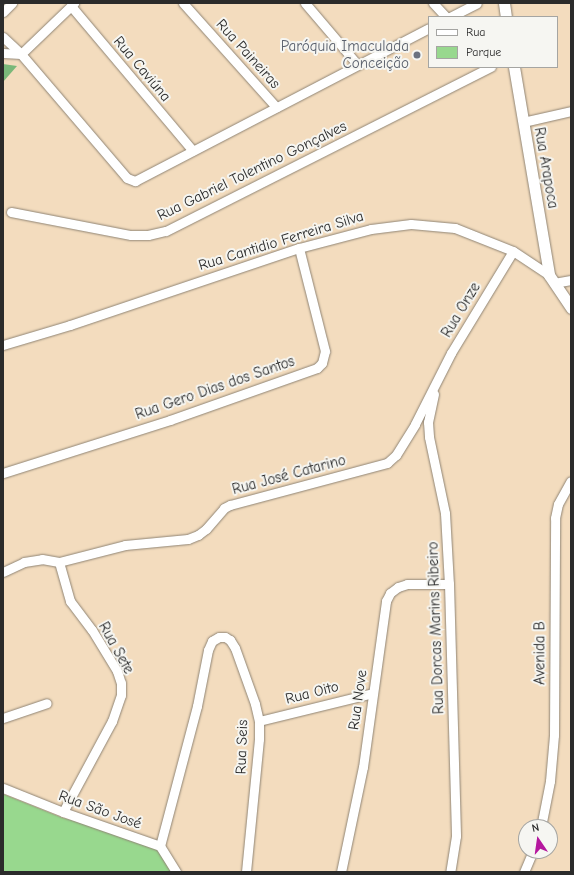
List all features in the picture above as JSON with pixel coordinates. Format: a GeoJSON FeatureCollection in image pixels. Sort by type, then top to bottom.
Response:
{"type":"FeatureCollection","features":[{"type":"Feature","properties":{"kind":"street"},"geometry":{"type":"LineString","coordinates":[[3,12],[12,3]]}},
{"type":"Feature","properties":{"kind":"street","name":"Rua Paineiras"},"geometry":{"type":"LineString","coordinates":[[183,3],[276,107]]}},
{"type":"Feature","properties":{"kind":"street"},"geometry":{"type":"LineString","coordinates":[[305,3],[357,64]]}},
{"type":"Feature","properties":{"kind":"street"},"geometry":{"type":"LineString","coordinates":[[433,3],[445,16]]}},
{"type":"Feature","properties":{"kind":"street"},"geometry":{"type":"LineString","coordinates":[[452,16],[477,3]]}},
{"type":"Feature","properties":{"kind":"street"},"geometry":{"type":"LineString","coordinates":[[504,3],[506,16]]}},
{"type":"Feature","properties":{"kind":"street"},"geometry":{"type":"LineString","coordinates":[[3,53],[21,54],[72,4]]}},
{"type":"Feature","properties":{"kind":"street","name":"Rua Caviúna"},"geometry":{"type":"LineString","coordinates":[[72,4],[193,151]]}},
{"type":"Feature","properties":{"kind":"street"},"geometry":{"type":"LineString","coordinates":[[3,37],[21,54],[130,180],[138,180],[357,64],[428,28]]}},
{"type":"Feature","properties":{"kind":"street","name":"Rua Gabriel Tolentino Gonçalves"},"geometry":{"type":"LineString","coordinates":[[11,212],[131,235],[148,235],[166,231],[489,68]]}},
{"type":"Feature","properties":{"kind":"street","name":"Rua Arapoca"},"geometry":{"type":"LineString","coordinates":[[514,68],[551,279]]}},
{"type":"Feature","properties":{"kind":"street"},"geometry":{"type":"LineString","coordinates":[[523,122],[571,111]]}},
{"type":"Feature","properties":{"kind":"street","name":"Rua Cantidio Ferreira Silva"},"geometry":{"type":"LineString","coordinates":[[3,345],[70,325],[299,248],[371,229],[412,224],[455,228],[512,251],[551,279],[571,308]]}},
{"type":"Feature","properties":{"kind":"street","name":"Rua Gero Dias dos Santos"},"geometry":{"type":"LineString","coordinates":[[3,473],[170,420],[316,368],[322,363],[325,351],[299,248]]}},
{"type":"Feature","properties":{"kind":"street","name":"Rua Onze"},"geometry":{"type":"LineString","coordinates":[[435,385],[451,353],[512,251]]}},
{"type":"Feature","properties":{"kind":"street"},"geometry":{"type":"LineString","coordinates":[[551,279],[571,280]]}},
{"type":"Feature","properties":{"kind":"street","name":"Rua José Catarino"},"geometry":{"type":"LineString","coordinates":[[3,572],[24,562],[42,559],[59,562],[125,545],[188,539],[198,535],[206,529],[224,508],[230,505],[387,462],[396,454],[435,385]]}},
{"type":"Feature","properties":{"kind":"street","name":"Rua Dorcas Marins Ribeiro"},"geometry":{"type":"LineString","coordinates":[[435,385],[428,422],[429,437],[445,513],[450,584],[456,836],[450,872]]}},
{"type":"Feature","properties":{"kind":"street","name":"Avenida B"},"geometry":{"type":"LineString","coordinates":[[543,819],[550,781],[554,736],[555,518],[558,504],[571,481]]}},
{"type":"Feature","properties":{"kind":"street","name":"Rua Sete"},"geometry":{"type":"LineString","coordinates":[[59,562],[70,601],[92,630],[117,671],[121,683],[121,695],[112,721],[63,812]]}},
{"type":"Feature","properties":{"kind":"street","name":"Rua Nove"},"geometry":{"type":"LineString","coordinates":[[341,872],[363,767],[386,601],[390,593],[398,587],[407,584],[450,584]]}},
{"type":"Feature","properties":{"kind":"street","name":"Rua Seis"},"geometry":{"type":"LineString","coordinates":[[160,846],[197,706],[208,650],[212,641],[219,637],[225,637],[230,640],[235,648],[255,704],[259,721],[259,739],[246,872]]}},
{"type":"Feature","properties":{"kind":"street","name":"Rua Oito"},"geometry":{"type":"LineString","coordinates":[[259,721],[373,693]]}},
{"type":"Feature","properties":{"kind":"street"},"geometry":{"type":"LineString","coordinates":[[3,718],[47,703]]}},
{"type":"Feature","properties":{"kind":"street","name":"Rua São José"},"geometry":{"type":"LineString","coordinates":[[3,788],[63,812],[160,846]]}},
{"type":"Feature","properties":{"kind":"street"},"geometry":{"type":"LineString","coordinates":[[160,846],[176,872]]}},
{"type":"Feature","properties":{"kind":"street"},"geometry":{"type":"LineString","coordinates":[[524,872],[530,859]]}},
{"type":"Feature","properties":{"kind":"green space"},"geometry":{"type":"Polygon","coordinates":[[[3,64],[17,66],[3,82],[3,64]]]}},
{"type":"Feature","properties":{"kind":"green space"},"geometry":{"type":"Polygon","coordinates":[[[3,794],[63,818],[154,841],[171,872],[3,872],[3,794]]]}},
{"type":"Feature","properties":{"kind":"place","name":"Paróquia Imaculada Conceição"},"geometry":{"type":"Point","coordinates":[417,55]}}]}
